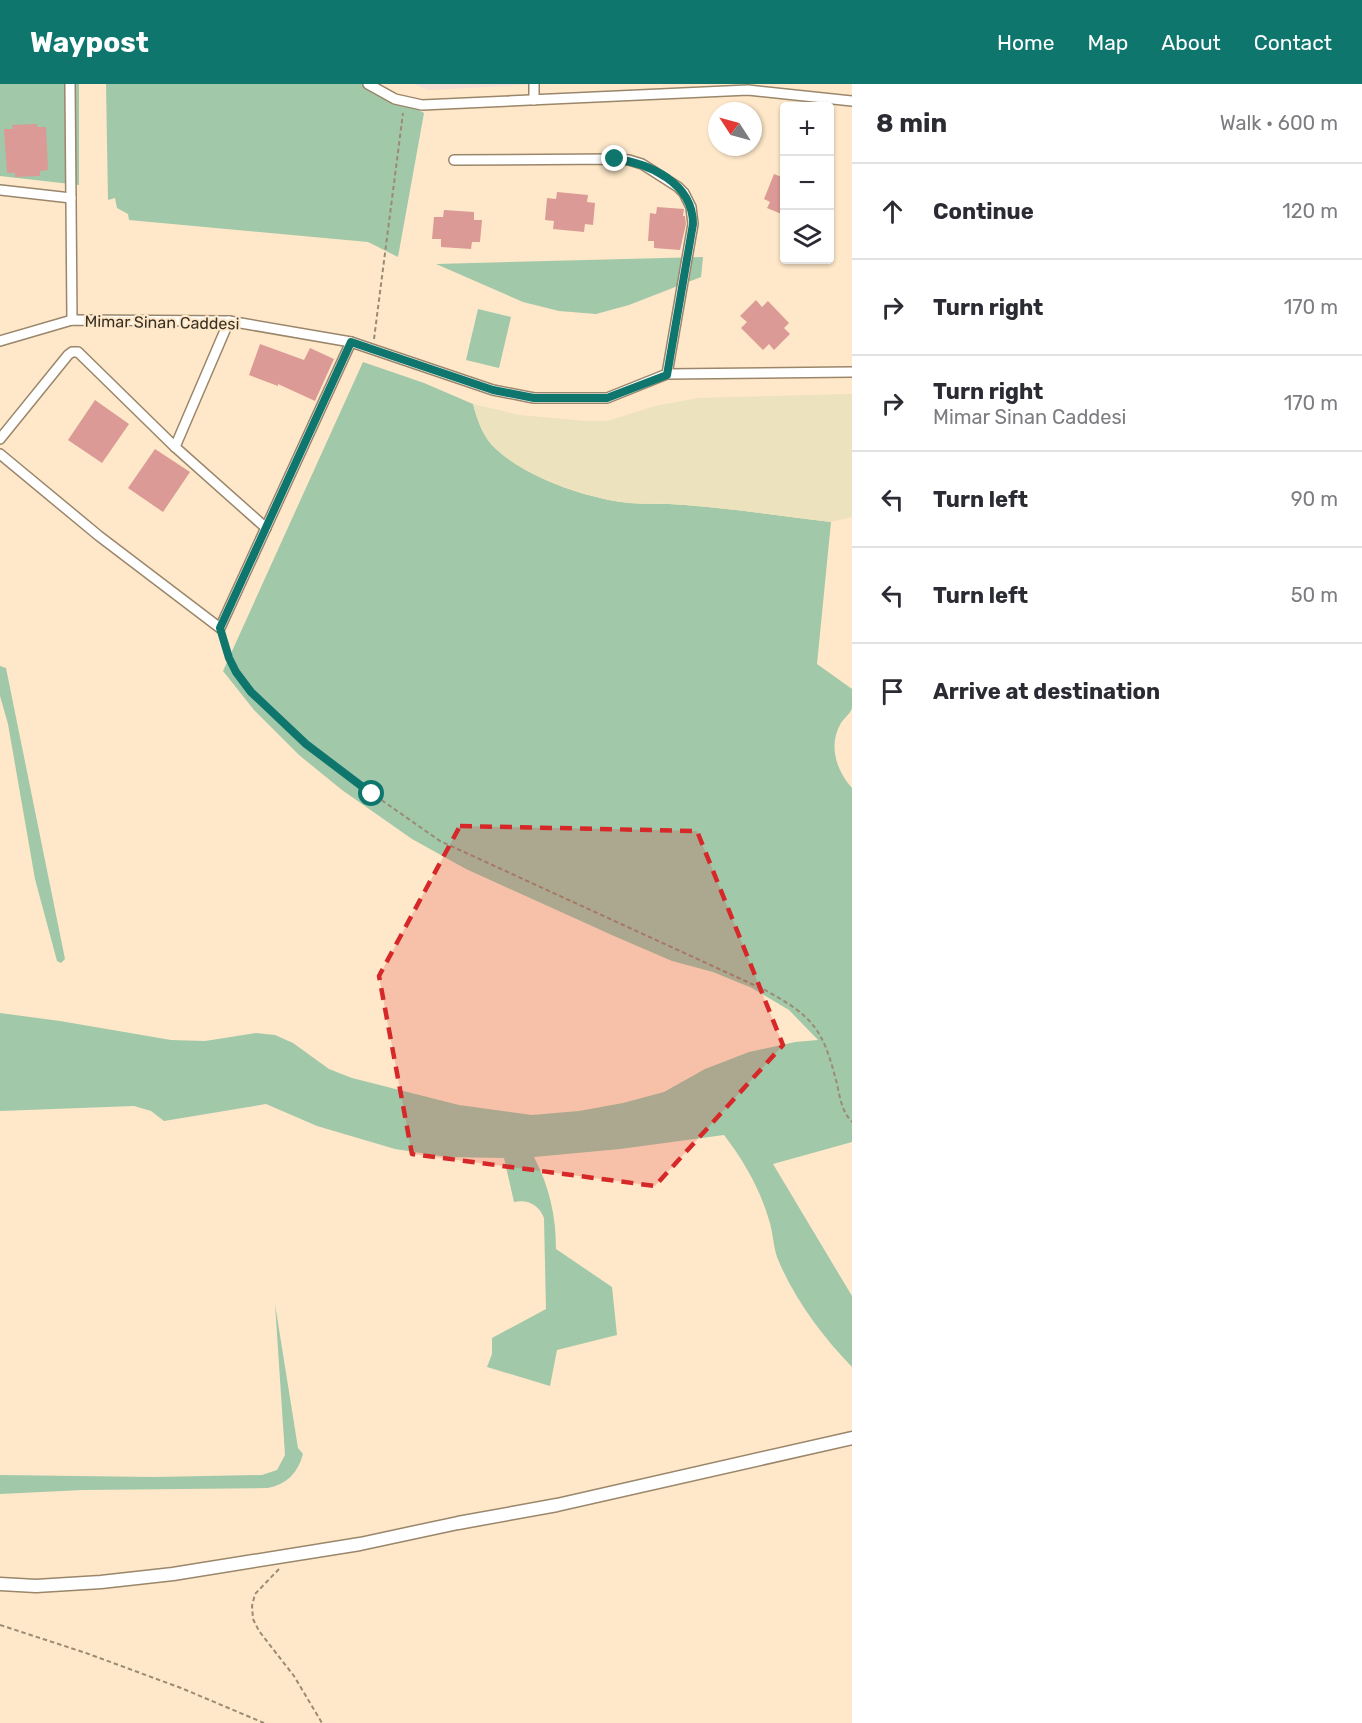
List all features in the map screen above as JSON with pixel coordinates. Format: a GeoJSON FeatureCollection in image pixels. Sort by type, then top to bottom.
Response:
{"type":"FeatureCollection","features":[{"type":"Feature","properties":{"kind":"street"},"geometry":{"type":"LineString","coordinates":[[70,84],[72,320]]}},
{"type":"Feature","properties":{"kind":"street"},"geometry":{"type":"LineString","coordinates":[[368,84],[383,94],[404,102],[436,105],[748,90],[852,101]]}},
{"type":"Feature","properties":{"kind":"street"},"geometry":{"type":"LineString","coordinates":[[534,84],[534,100]]}},
{"type":"Feature","properties":{"kind":"street"},"geometry":{"type":"LineString","coordinates":[[454,160],[615,159],[642,164],[678,187],[691,207],[693,224],[667,375]]}},
{"type":"Feature","properties":{"kind":"street"},"geometry":{"type":"LineString","coordinates":[[0,190],[71,198]]}},
{"type":"Feature","properties":{"kind":"street","name":"Mimar Sinan Caddesi"},"geometry":{"type":"LineString","coordinates":[[0,341],[72,320],[229,321],[351,342],[493,390],[534,398],[607,398],[667,375],[852,372]]}},
{"type":"Feature","properties":{"kind":"street"},"geometry":{"type":"LineString","coordinates":[[176,447],[229,321]]}},
{"type":"Feature","properties":{"kind":"street"},"geometry":{"type":"LineString","coordinates":[[0,454],[99,536],[220,628],[351,342]]}},
{"type":"Feature","properties":{"kind":"street"},"geometry":{"type":"LineString","coordinates":[[0,439],[68,355],[75,351],[81,354],[176,447],[266,528]]}},
{"type":"Feature","properties":{"kind":"street"},"geometry":{"type":"LineString","coordinates":[[0,1584],[36,1586],[101,1582],[173,1574],[291,1556],[557,1505],[852,1437]]}},
{"type":"Feature","properties":{"kind":"path"},"geometry":{"type":"LineString","coordinates":[[373,348],[404,102]]}},
{"type":"Feature","properties":{"kind":"path"},"geometry":{"type":"LineString","coordinates":[[220,628],[226,651],[236,672],[251,692],[335,767],[440,840],[765,990],[794,1006],[811,1022],[825,1044],[844,1111],[852,1122]]}},
{"type":"Feature","properties":{"kind":"path"},"geometry":{"type":"LineString","coordinates":[[291,1556],[255,1594],[252,1612],[259,1632],[294,1676],[322,1723]]}},
{"type":"Feature","properties":{"kind":"path"},"geometry":{"type":"LineString","coordinates":[[0,1625],[86,1653],[181,1688],[264,1723]]}},
{"type":"Feature","properties":{"kind":"highlighted area"},"geometry":{"type":"Polygon","coordinates":[[[460,826],[697,831],[783,1045],[655,1186],[412,1154],[379,976],[460,826]]]}},
{"type":"Feature","properties":{"kind":"shaded area"},"geometry":{"type":"Polygon","coordinates":[[[415,84],[541,84],[428,90],[415,84]]]}},
{"type":"Feature","properties":{"kind":"green space"},"geometry":{"type":"Polygon","coordinates":[[[0,84],[79,84],[79,185],[0,176],[0,84]]]}},
{"type":"Feature","properties":{"kind":"green space"},"geometry":{"type":"Polygon","coordinates":[[[106,84],[380,84],[396,98],[424,113],[398,257],[368,242],[129,220],[128,214],[117,208],[115,198],[108,200],[106,84]]]}},
{"type":"Feature","properties":{"kind":"green space"},"geometry":{"type":"Polygon","coordinates":[[[703,257],[701,277],[629,305],[596,314],[559,311],[523,302],[436,264],[703,257]]]}},
{"type":"Feature","properties":{"kind":"green space"},"geometry":{"type":"Polygon","coordinates":[[[478,309],[511,317],[499,368],[466,360],[478,309]]]}},
{"type":"Feature","properties":{"kind":"green space"},"geometry":{"type":"Polygon","coordinates":[[[363,362],[424,383],[473,404],[485,436],[504,456],[535,475],[570,490],[621,502],[677,504],[831,522],[817,664],[852,689],[852,708],[837,731],[835,748],[838,765],[852,788],[852,1142],[773,1164],[852,1296],[852,1367],[819,1329],[791,1287],[777,1257],[761,1197],[745,1165],[724,1135],[620,1149],[534,1157],[551,1201],[556,1249],[612,1287],[617,1335],[557,1350],[550,1386],[487,1367],[492,1354],[492,1338],[546,1309],[544,1218],[532,1204],[524,1201],[514,1202],[504,1158],[447,1157],[395,1149],[317,1126],[266,1104],[164,1121],[151,1111],[134,1106],[0,1111],[0,1013],[171,1040],[205,1041],[256,1033],[275,1035],[293,1043],[329,1069],[352,1078],[459,1105],[532,1115],[579,1111],[623,1103],[664,1092],[705,1069],[749,1052],[795,1042],[818,1040],[789,1010],[752,988],[713,972],[672,961],[614,936],[466,869],[412,839],[342,790],[299,755],[254,710],[223,671],[363,362]]]}},
{"type":"Feature","properties":{"kind":"green space"},"geometry":{"type":"Polygon","coordinates":[[[0,666],[6,668],[65,959],[61,963],[57,961],[35,879],[8,724],[0,696],[0,666]]]}},
{"type":"Feature","properties":{"kind":"green space"},"geometry":{"type":"Polygon","coordinates":[[[275,1304],[298,1448],[303,1454],[295,1472],[281,1484],[268,1488],[83,1490],[0,1494],[0,1475],[154,1477],[262,1475],[277,1470],[285,1455],[275,1304]]]}},
{"type":"Feature","properties":{"kind":"sand"},"geometry":{"type":"Polygon","coordinates":[[[852,394],[852,517],[831,522],[677,504],[621,502],[588,495],[534,474],[503,456],[485,436],[473,404],[519,415],[607,421],[655,406],[698,398],[852,394]]]}},
{"type":"Feature","properties":{"kind":"building"},"geometry":{"type":"Polygon","coordinates":[[[37,124],[37,127],[46,127],[48,170],[40,171],[40,176],[15,177],[15,173],[7,173],[4,129],[13,129],[12,125],[37,124]]]}},
{"type":"Feature","properties":{"kind":"building"},"geometry":{"type":"Polygon","coordinates":[[[774,174],[780,176],[780,213],[767,208],[770,202],[764,199],[774,174]]]}},
{"type":"Feature","properties":{"kind":"building"},"geometry":{"type":"Polygon","coordinates":[[[557,192],[588,195],[587,202],[595,203],[593,225],[585,224],[584,232],[553,229],[554,221],[545,220],[547,198],[556,199],[557,192]]]}},
{"type":"Feature","properties":{"kind":"building"},"geometry":{"type":"Polygon","coordinates":[[[657,207],[684,209],[683,216],[685,216],[686,224],[680,250],[654,248],[654,241],[648,241],[650,213],[656,214],[657,207]]]}},
{"type":"Feature","properties":{"kind":"building"},"geometry":{"type":"Polygon","coordinates":[[[444,210],[474,212],[474,220],[482,220],[480,242],[472,242],[471,249],[441,247],[441,239],[432,239],[434,217],[443,217],[444,210]]]}},
{"type":"Feature","properties":{"kind":"building"},"geometry":{"type":"Polygon","coordinates":[[[756,300],[762,307],[768,301],[789,323],[784,328],[790,334],[774,350],[769,344],[763,350],[741,328],[747,322],[740,316],[756,300]]]}},
{"type":"Feature","properties":{"kind":"building"},"geometry":{"type":"Polygon","coordinates":[[[260,344],[304,360],[310,348],[334,359],[315,401],[278,384],[278,386],[249,375],[260,344]]]}},
{"type":"Feature","properties":{"kind":"building"},"geometry":{"type":"Polygon","coordinates":[[[95,400],[129,424],[102,463],[68,440],[95,400]]]}},
{"type":"Feature","properties":{"kind":"building"},"geometry":{"type":"Polygon","coordinates":[[[155,449],[190,472],[163,512],[128,488],[155,449]]]}},
{"type":"Feature","properties":{"kind":"route"},"geometry":{"type":"LineString","coordinates":[[372,794],[306,744],[251,692],[229,658],[220,628],[351,342],[493,390],[534,398],[607,398],[667,375],[693,224],[691,207],[684,193],[672,182],[642,164],[615,159]]}}]}
